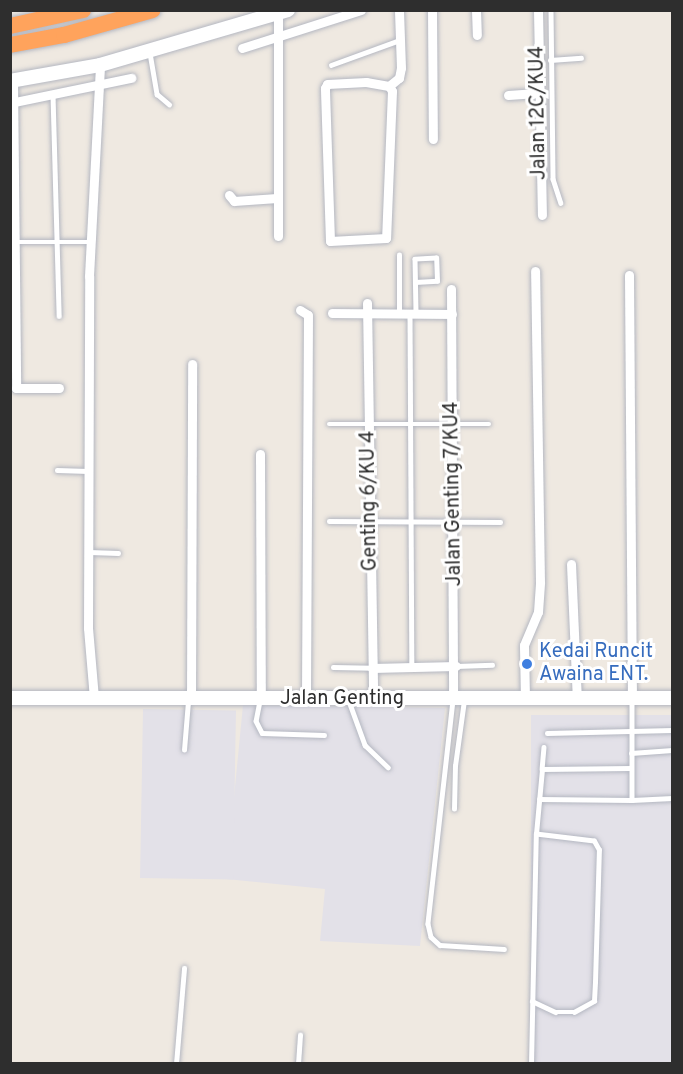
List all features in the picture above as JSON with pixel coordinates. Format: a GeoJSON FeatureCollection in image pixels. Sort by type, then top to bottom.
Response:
{"type":"FeatureCollection","features":[{"type":"Feature","properties":{"kind":"highway"},"geometry":{"type":"LineString","coordinates":[[10,26],[83,10]]}},
{"type":"Feature","properties":{"kind":"highway"},"geometry":{"type":"LineString","coordinates":[[10,45],[64,35],[153,10]]}},
{"type":"Feature","properties":{"kind":"street"},"geometry":{"type":"LineString","coordinates":[[242,48],[361,10]]}},
{"type":"Feature","properties":{"kind":"street"},"geometry":{"type":"LineString","coordinates":[[389,86],[387,238],[330,241],[325,88],[327,84],[366,82],[389,86],[399,78],[399,10]]}},
{"type":"Feature","properties":{"kind":"street"},"geometry":{"type":"LineString","coordinates":[[432,10],[433,139]]}},
{"type":"Feature","properties":{"kind":"street"},"geometry":{"type":"LineString","coordinates":[[476,10],[477,35]]}},
{"type":"Feature","properties":{"kind":"street","name":"Jalan 12C/KU4"},"geometry":{"type":"LineString","coordinates":[[538,10],[537,93],[542,215]]}},
{"type":"Feature","properties":{"kind":"street"},"geometry":{"type":"LineString","coordinates":[[59,388],[13,388],[15,242],[12,81],[100,65],[283,12],[277,36],[278,236]]}},
{"type":"Feature","properties":{"kind":"street"},"geometry":{"type":"LineString","coordinates":[[94,698],[88,628],[92,242],[102,83],[100,65]]}},
{"type":"Feature","properties":{"kind":"street"},"geometry":{"type":"LineString","coordinates":[[12,102],[131,78]]}},
{"type":"Feature","properties":{"kind":"street"},"geometry":{"type":"LineString","coordinates":[[508,95],[537,93]]}},
{"type":"Feature","properties":{"kind":"street"},"geometry":{"type":"LineString","coordinates":[[229,195],[234,201],[278,198]]}},
{"type":"Feature","properties":{"kind":"street"},"geometry":{"type":"LineString","coordinates":[[525,699],[524,645],[538,612],[540,582],[535,270]]}},
{"type":"Feature","properties":{"kind":"street"},"geometry":{"type":"LineString","coordinates":[[629,275],[632,699]]}},
{"type":"Feature","properties":{"kind":"street","name":"Jalan Genting 7/KU4"},"geometry":{"type":"LineString","coordinates":[[451,288],[456,666],[459,700]]}},
{"type":"Feature","properties":{"kind":"street","name":"Genting 6/KU 4"},"geometry":{"type":"LineString","coordinates":[[367,303],[373,699]]}},
{"type":"Feature","properties":{"kind":"street"},"geometry":{"type":"LineString","coordinates":[[300,310],[308,315],[306,699]]}},
{"type":"Feature","properties":{"kind":"street"},"geometry":{"type":"LineString","coordinates":[[332,314],[452,314]]}},
{"type":"Feature","properties":{"kind":"street"},"geometry":{"type":"LineString","coordinates":[[189,698],[192,364]]}},
{"type":"Feature","properties":{"kind":"street"},"geometry":{"type":"LineString","coordinates":[[260,454],[261,699]]}},
{"type":"Feature","properties":{"kind":"street"},"geometry":{"type":"LineString","coordinates":[[571,564],[577,699]]}},
{"type":"Feature","properties":{"kind":"street"},"geometry":{"type":"LineString","coordinates":[[372,668],[456,666]]}},
{"type":"Feature","properties":{"kind":"street","name":"Jalan Genting"},"geometry":{"type":"LineString","coordinates":[[10,698],[459,700],[672,698]]}},
{"type":"Feature","properties":{"kind":"lane"},"geometry":{"type":"LineString","coordinates":[[551,10],[553,179],[561,203]]}},
{"type":"Feature","properties":{"kind":"lane"},"geometry":{"type":"LineString","coordinates":[[331,65],[400,40]]}},
{"type":"Feature","properties":{"kind":"lane"},"geometry":{"type":"LineString","coordinates":[[149,50],[157,94],[169,104]]}},
{"type":"Feature","properties":{"kind":"lane"},"geometry":{"type":"LineString","coordinates":[[550,60],[581,58]]}},
{"type":"Feature","properties":{"kind":"lane"},"geometry":{"type":"LineString","coordinates":[[53,95],[59,316]]}},
{"type":"Feature","properties":{"kind":"lane"},"geometry":{"type":"LineString","coordinates":[[15,242],[92,242]]}},
{"type":"Feature","properties":{"kind":"lane"},"geometry":{"type":"LineString","coordinates":[[399,255],[399,314]]}},
{"type":"Feature","properties":{"kind":"lane"},"geometry":{"type":"LineString","coordinates":[[412,667],[415,259],[436,258],[437,281],[415,282]]}},
{"type":"Feature","properties":{"kind":"lane"},"geometry":{"type":"LineString","coordinates":[[329,424],[369,422],[489,424]]}},
{"type":"Feature","properties":{"kind":"lane"},"geometry":{"type":"LineString","coordinates":[[57,470],[90,471]]}},
{"type":"Feature","properties":{"kind":"lane"},"geometry":{"type":"LineString","coordinates":[[329,521],[500,522]]}},
{"type":"Feature","properties":{"kind":"lane"},"geometry":{"type":"LineString","coordinates":[[89,552],[118,553]]}},
{"type":"Feature","properties":{"kind":"lane"},"geometry":{"type":"LineString","coordinates":[[456,666],[492,665]]}},
{"type":"Feature","properties":{"kind":"lane"},"geometry":{"type":"LineString","coordinates":[[333,667],[372,668]]}},
{"type":"Feature","properties":{"kind":"lane"},"geometry":{"type":"LineString","coordinates":[[184,750],[189,698]]}},
{"type":"Feature","properties":{"kind":"lane"},"geometry":{"type":"LineString","coordinates":[[261,699],[256,721],[262,733],[324,735]]}},
{"type":"Feature","properties":{"kind":"lane"},"geometry":{"type":"LineString","coordinates":[[348,699],[365,745],[388,767]]}},
{"type":"Feature","properties":{"kind":"lane"},"geometry":{"type":"LineString","coordinates":[[632,699],[632,800]]}},
{"type":"Feature","properties":{"kind":"lane"},"geometry":{"type":"LineString","coordinates":[[454,809],[459,700]]}},
{"type":"Feature","properties":{"kind":"lane"},"geometry":{"type":"LineString","coordinates":[[459,700],[428,924],[431,937],[440,945],[504,949]]}},
{"type":"Feature","properties":{"kind":"lane"},"geometry":{"type":"LineString","coordinates":[[547,733],[672,730]]}},
{"type":"Feature","properties":{"kind":"lane"},"geometry":{"type":"LineString","coordinates":[[531,1064],[536,834],[544,747]]}},
{"type":"Feature","properties":{"kind":"lane"},"geometry":{"type":"LineString","coordinates":[[632,753],[672,750]]}},
{"type":"Feature","properties":{"kind":"lane"},"geometry":{"type":"LineString","coordinates":[[542,769],[631,768]]}},
{"type":"Feature","properties":{"kind":"lane"},"geometry":{"type":"LineString","coordinates":[[539,799],[672,798]]}},
{"type":"Feature","properties":{"kind":"lane"},"geometry":{"type":"LineString","coordinates":[[532,1001],[556,1012],[574,1012],[594,1001],[599,866],[599,850],[594,841],[536,834]]}},
{"type":"Feature","properties":{"kind":"lane"},"geometry":{"type":"LineString","coordinates":[[176,1064],[184,968]]}},
{"type":"Feature","properties":{"kind":"lane"},"geometry":{"type":"LineString","coordinates":[[298,1064],[300,1035]]}},
{"type":"Feature","properties":{"kind":"shaded area"},"geometry":{"type":"Polygon","coordinates":[[[243,705],[445,708],[420,946],[320,941],[325,889],[226,879],[243,705]]]}},
{"type":"Feature","properties":{"kind":"shaded area"},"geometry":{"type":"Polygon","coordinates":[[[143,709],[236,711],[233,880],[140,878],[143,709]]]}},
{"type":"Feature","properties":{"kind":"shaded area"},"geometry":{"type":"Polygon","coordinates":[[[531,715],[672,715],[672,1064],[531,1064],[531,715]]]}},
{"type":"Feature","properties":{"kind":"place","name":"Kedai Runcit Awaina ENT."},"geometry":{"type":"Point","coordinates":[527,664]}}]}
